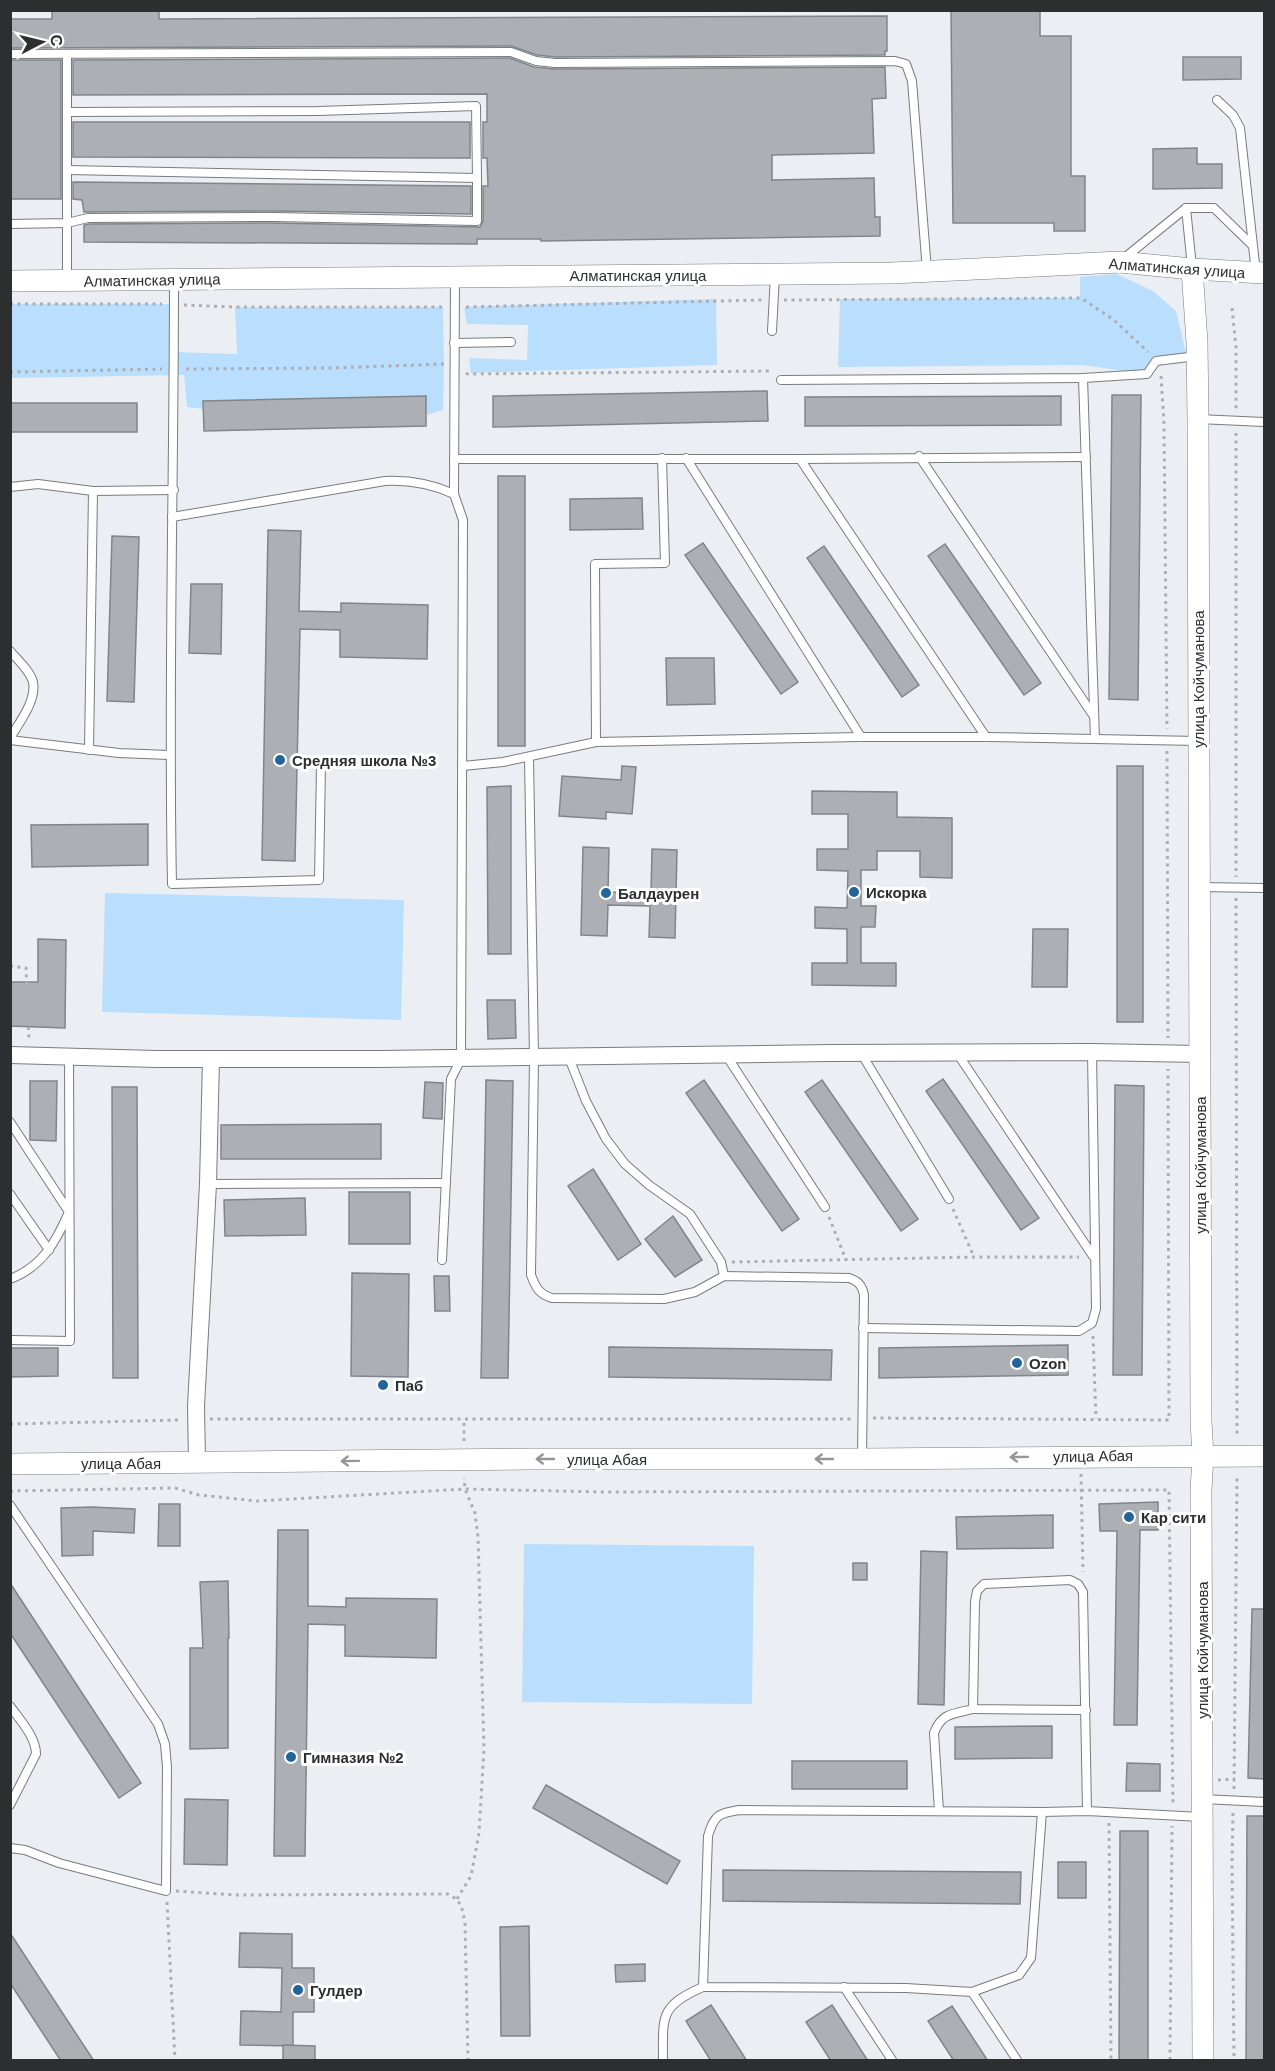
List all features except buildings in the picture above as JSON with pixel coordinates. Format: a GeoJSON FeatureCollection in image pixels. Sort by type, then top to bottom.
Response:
{"type":"FeatureCollection","features":[{"type":"Feature","properties":{"kind":"street","name":"Алматинская улица"},"geometry":{"type":"LineString","coordinates":[[10,281],[775,274],[927,271],[1120,262],[1260,273]]}},
{"type":"Feature","properties":{"kind":"street","name":"улица Койчуманова"},"geometry":{"type":"LineString","coordinates":[[1192,269],[1198,419],[1201,1421],[1203,1456],[1201,1490],[1203,2061]]}},
{"type":"Feature","properties":{"kind":"street"},"geometry":{"type":"LineString","coordinates":[[10,1055],[211,1059],[461,1059],[860,1052],[1200,1054]]}},
{"type":"Feature","properties":{"kind":"street"},"geometry":{"type":"LineString","coordinates":[[197,1463],[197,1366],[208,1184],[211,1059]]}},
{"type":"Feature","properties":{"kind":"street","name":"улица Абая"},"geometry":{"type":"LineString","coordinates":[[10,1464],[1264,1456]]}},
{"type":"Feature","properties":{"kind":"lane"},"geometry":{"type":"LineString","coordinates":[[10,54],[511,52],[537,62],[555,63],[879,60],[900,62],[906,64],[912,81],[927,271]]}},
{"type":"Feature","properties":{"kind":"lane"},"geometry":{"type":"LineString","coordinates":[[67,54],[67,280]]}},
{"type":"Feature","properties":{"kind":"lane"},"geometry":{"type":"LineString","coordinates":[[1217,100],[1233,114],[1240,128],[1253,247],[1260,273]]}},
{"type":"Feature","properties":{"kind":"lane"},"geometry":{"type":"LineString","coordinates":[[10,224],[67,223],[88,218],[274,217],[477,221],[476,106],[318,111],[67,112]]}},
{"type":"Feature","properties":{"kind":"lane"},"geometry":{"type":"LineString","coordinates":[[67,170],[477,178]]}},
{"type":"Feature","properties":{"kind":"lane"},"geometry":{"type":"LineString","coordinates":[[1120,262],[1186,208],[1214,208],[1253,247]]}},
{"type":"Feature","properties":{"kind":"lane"},"geometry":{"type":"LineString","coordinates":[[1186,208],[1192,269]]}},
{"type":"Feature","properties":{"kind":"lane"},"geometry":{"type":"LineString","coordinates":[[772,332],[775,274]]}},
{"type":"Feature","properties":{"kind":"lane"},"geometry":{"type":"LineString","coordinates":[[442,1260],[451,1078],[461,1059],[463,520],[454,494],[455,276]]}},
{"type":"Feature","properties":{"kind":"lane"},"geometry":{"type":"LineString","coordinates":[[174,279],[174,490],[169,755],[172,884],[319,880],[321,765]]}},
{"type":"Feature","properties":{"kind":"lane"},"geometry":{"type":"LineString","coordinates":[[454,343],[511,342]]}},
{"type":"Feature","properties":{"kind":"lane"},"geometry":{"type":"LineString","coordinates":[[779,376],[1083,378],[1147,374],[1156,361],[1197,356]]}},
{"type":"Feature","properties":{"kind":"lane"},"geometry":{"type":"LineString","coordinates":[[1083,378],[1095,739]]}},
{"type":"Feature","properties":{"kind":"lane"},"geometry":{"type":"LineString","coordinates":[[1198,419],[1264,422]]}},
{"type":"Feature","properties":{"kind":"lane"},"geometry":{"type":"LineString","coordinates":[[919,456],[1093,715]]}},
{"type":"Feature","properties":{"kind":"lane"},"geometry":{"type":"LineString","coordinates":[[454,459],[1086,457]]}},
{"type":"Feature","properties":{"kind":"lane"},"geometry":{"type":"LineString","coordinates":[[596,742],[595,564],[665,563],[662,458]]}},
{"type":"Feature","properties":{"kind":"lane"},"geometry":{"type":"LineString","coordinates":[[686,458],[861,737]]}},
{"type":"Feature","properties":{"kind":"lane"},"geometry":{"type":"LineString","coordinates":[[800,459],[986,737]]}},
{"type":"Feature","properties":{"kind":"lane"},"geometry":{"type":"LineString","coordinates":[[172,518],[385,481],[404,480],[437,486],[454,494]]}},
{"type":"Feature","properties":{"kind":"lane"},"geometry":{"type":"LineString","coordinates":[[10,487],[38,484],[93,491],[174,490]]}},
{"type":"Feature","properties":{"kind":"lane"},"geometry":{"type":"LineString","coordinates":[[89,750],[93,491]]}},
{"type":"Feature","properties":{"kind":"lane"},"geometry":{"type":"LineString","coordinates":[[10,651],[26,669],[33,682],[32,699],[10,739],[89,750],[169,755]]}},
{"type":"Feature","properties":{"kind":"lane"},"geometry":{"type":"LineString","coordinates":[[463,766],[529,757],[596,742],[861,737],[1199,741]]}},
{"type":"Feature","properties":{"kind":"lane"},"geometry":{"type":"LineString","coordinates":[[529,757],[534,1058],[531,1275],[536,1288],[542,1295],[552,1298],[664,1299],[694,1292],[724,1276],[849,1278],[856,1281],[862,1286],[864,1295],[862,1459]]}},
{"type":"Feature","properties":{"kind":"lane"},"geometry":{"type":"LineString","coordinates":[[1199,887],[1264,888]]}},
{"type":"Feature","properties":{"kind":"lane"},"geometry":{"type":"LineString","coordinates":[[860,1052],[949,1199]]}},
{"type":"Feature","properties":{"kind":"lane"},"geometry":{"type":"LineString","coordinates":[[957,1052],[1094,1258]]}},
{"type":"Feature","properties":{"kind":"lane"},"geometry":{"type":"LineString","coordinates":[[862,1328],[1079,1331],[1092,1323],[1096,1309],[1092,1052]]}},
{"type":"Feature","properties":{"kind":"lane"},"geometry":{"type":"LineString","coordinates":[[10,1340],[70,1341],[69,1055]]}},
{"type":"Feature","properties":{"kind":"lane"},"geometry":{"type":"LineString","coordinates":[[725,1055],[825,1207]]}},
{"type":"Feature","properties":{"kind":"lane"},"geometry":{"type":"LineString","coordinates":[[569,1058],[586,1101],[606,1139],[626,1164],[649,1185],[690,1214],[721,1262],[724,1276]]}},
{"type":"Feature","properties":{"kind":"lane"},"geometry":{"type":"LineString","coordinates":[[10,1122],[69,1212]]}},
{"type":"Feature","properties":{"kind":"lane"},"geometry":{"type":"LineString","coordinates":[[208,1184],[446,1183]]}},
{"type":"Feature","properties":{"kind":"lane"},"geometry":{"type":"LineString","coordinates":[[10,1194],[49,1250]]}},
{"type":"Feature","properties":{"kind":"lane"},"geometry":{"type":"LineString","coordinates":[[10,1279],[27,1272],[40,1262],[60,1232],[69,1212]]}},
{"type":"Feature","properties":{"kind":"lane"},"geometry":{"type":"LineString","coordinates":[[10,1505],[158,1724],[165,1744],[167,1767],[166,1891],[59,1863],[25,1850],[10,1848]]}},
{"type":"Feature","properties":{"kind":"lane"},"geometry":{"type":"LineString","coordinates":[[973,1709],[977,1591],[984,1584],[1070,1580],[1078,1584],[1083,1592],[1087,1811]]}},
{"type":"Feature","properties":{"kind":"lane"},"geometry":{"type":"LineString","coordinates":[[10,1706],[36,1747],[36,1754],[10,1805]]}},
{"type":"Feature","properties":{"kind":"lane"},"geometry":{"type":"LineString","coordinates":[[939,1811],[934,1733],[938,1722],[946,1716],[973,1709],[1086,1710]]}},
{"type":"Feature","properties":{"kind":"lane"},"geometry":{"type":"LineString","coordinates":[[703,1987],[708,1836],[712,1822],[722,1813],[739,1810],[1087,1811],[1173,1816],[1234,1801],[1264,1802]]}},
{"type":"Feature","properties":{"kind":"lane"},"geometry":{"type":"LineString","coordinates":[[663,2061],[663,2021],[671,2005],[684,1995],[703,1987],[906,1988],[972,1992],[1019,1975],[1031,1958],[1042,1812]]}},
{"type":"Feature","properties":{"kind":"lane"},"geometry":{"type":"LineString","coordinates":[[844,1987],[892,2061]]}},
{"type":"Feature","properties":{"kind":"lane"},"geometry":{"type":"LineString","coordinates":[[972,1992],[1017,2061]]}},
{"type":"Feature","properties":{"kind":"path"},"geometry":{"type":"LineString","coordinates":[[10,304],[174,304],[235,307],[455,306],[716,299],[1081,298],[1114,320],[1156,361],[1161,377],[1164,424],[1169,1420],[197,1419],[10,1424]]}},
{"type":"Feature","properties":{"kind":"path"},"geometry":{"type":"LineString","coordinates":[[1232,308],[1236,348],[1238,1457],[1232,1864],[1234,2061]]}},
{"type":"Feature","properties":{"kind":"path"},"geometry":{"type":"LineString","coordinates":[[10,372],[454,364],[468,374],[779,376]]}},
{"type":"Feature","properties":{"kind":"path"},"geometry":{"type":"LineString","coordinates":[[10,966],[26,968],[29,1055]]}},
{"type":"Feature","properties":{"kind":"path"},"geometry":{"type":"LineString","coordinates":[[949,1199],[974,1257]]}},
{"type":"Feature","properties":{"kind":"path"},"geometry":{"type":"LineString","coordinates":[[825,1207],[846,1260]]}},
{"type":"Feature","properties":{"kind":"path"},"geometry":{"type":"LineString","coordinates":[[721,1262],[974,1257],[1094,1258]]}},
{"type":"Feature","properties":{"kind":"path"},"geometry":{"type":"LineString","coordinates":[[1092,1323],[1096,1419]]}},
{"type":"Feature","properties":{"kind":"path"},"geometry":{"type":"LineString","coordinates":[[1082,1456],[1083,1592]]}},
{"type":"Feature","properties":{"kind":"path"},"geometry":{"type":"LineString","coordinates":[[10,1491],[175,1488],[199,1496],[257,1501],[465,1489],[606,1492],[1169,1490],[1173,1741],[1170,2061]]}},
{"type":"Feature","properties":{"kind":"path"},"geometry":{"type":"LineString","coordinates":[[457,1899],[471,1875],[479,1833],[484,1749],[478,1537],[475,1513],[465,1489]]}},
{"type":"Feature","properties":{"kind":"path"},"geometry":{"type":"LineString","coordinates":[[1108,1812],[1111,2061]]}},
{"type":"Feature","properties":{"kind":"path"},"geometry":{"type":"LineString","coordinates":[[175,2061],[166,1891],[235,1895],[448,1894],[457,1899],[462,1908],[465,1923],[468,2061]]}},
{"type":"Feature","properties":{"kind":"shaded area"},"geometry":{"type":"Polygon","coordinates":[[[1117,274],[1153,291],[1176,311],[1187,357],[1156,361],[1147,374],[1082,365],[838,367],[840,299],[1080,298],[1080,277],[1117,274]]]}},
{"type":"Feature","properties":{"kind":"shaded area"},"geometry":{"type":"Polygon","coordinates":[[[716,299],[717,365],[471,373],[469,358],[527,360],[528,325],[467,324],[464,307],[716,299]]]}},
{"type":"Feature","properties":{"kind":"shaded area"},"geometry":{"type":"Polygon","coordinates":[[[10,304],[174,304],[174,352],[237,354],[235,307],[443,307],[443,410],[427,415],[425,396],[204,401],[203,409],[187,407],[184,375],[11,378],[10,304]]]}},
{"type":"Feature","properties":{"kind":"shaded area"},"geometry":{"type":"Polygon","coordinates":[[[105,893],[404,900],[401,1020],[102,1012],[105,893]]]}},
{"type":"Feature","properties":{"kind":"shaded area"},"geometry":{"type":"Polygon","coordinates":[[[524,1544],[754,1546],[752,1704],[522,1702],[524,1544]]]}},
{"type":"Feature","properties":{"kind":"place","name":"Средняя школа №3"},"geometry":{"type":"Point","coordinates":[280,760]}},
{"type":"Feature","properties":{"kind":"place","name":"Искоркa"},"geometry":{"type":"Point","coordinates":[854,892]}},
{"type":"Feature","properties":{"kind":"place","name":"Балдаурен"},"geometry":{"type":"Point","coordinates":[606,893]}},
{"type":"Feature","properties":{"kind":"place","name":"Ozon"},"geometry":{"type":"Point","coordinates":[1017,1363]}},
{"type":"Feature","properties":{"kind":"place","name":"Паб"},"geometry":{"type":"Point","coordinates":[383,1385]}},
{"type":"Feature","properties":{"kind":"place","name":"Кар сити"},"geometry":{"type":"Point","coordinates":[1129,1517]}},
{"type":"Feature","properties":{"kind":"place","name":"Гимназия №2"},"geometry":{"type":"Point","coordinates":[291,1757]}},
{"type":"Feature","properties":{"kind":"place","name":"Гулдер"},"geometry":{"type":"Point","coordinates":[298,1990]}}]}
